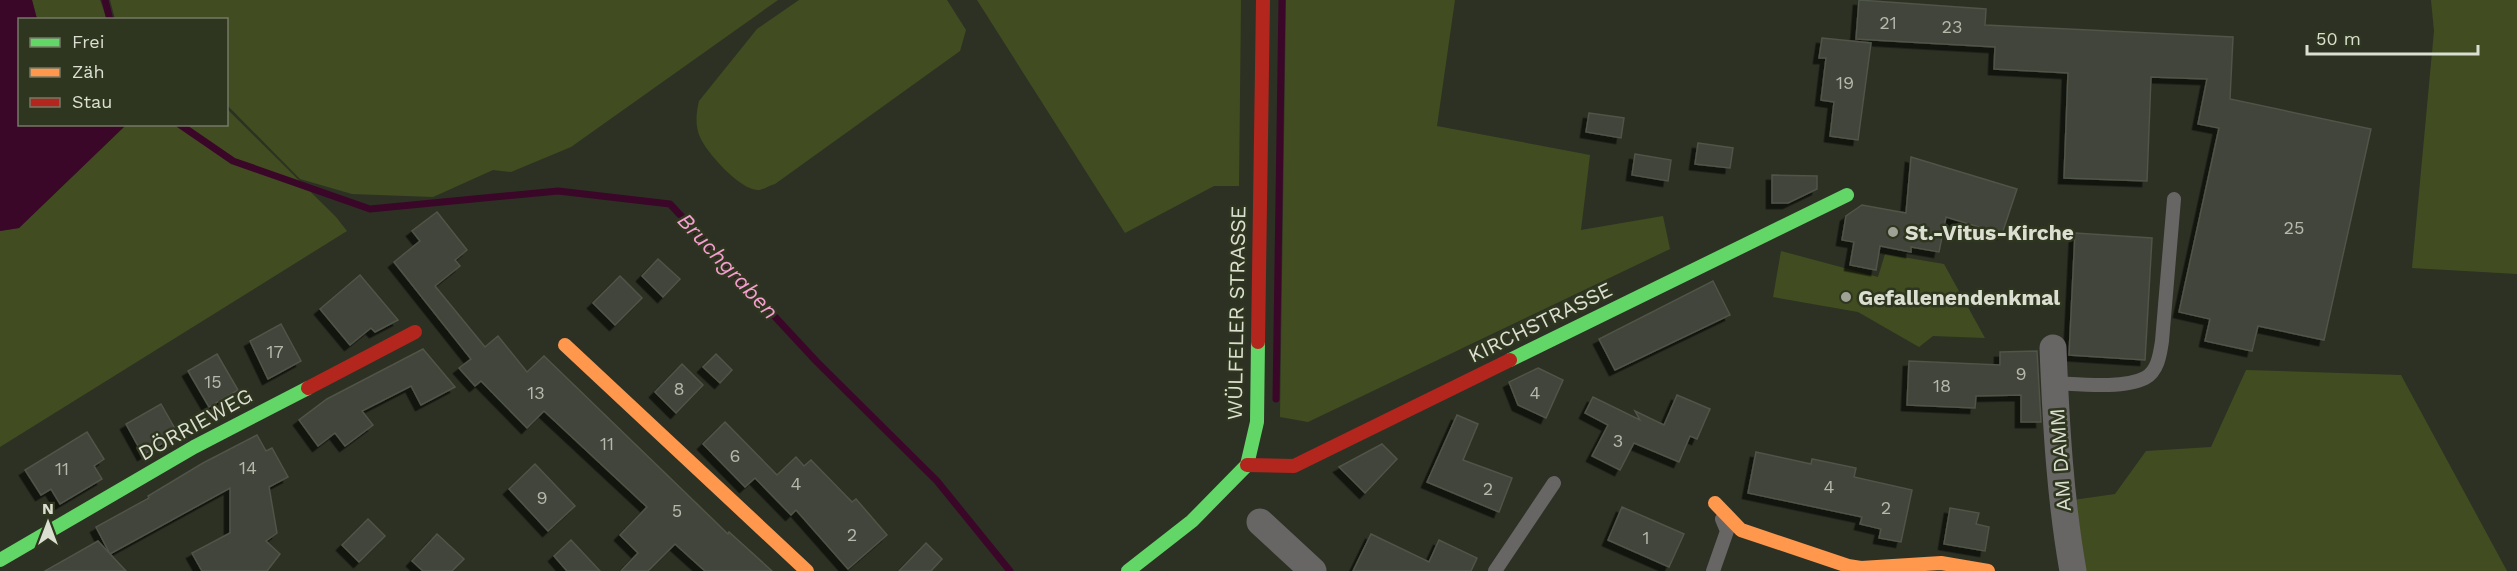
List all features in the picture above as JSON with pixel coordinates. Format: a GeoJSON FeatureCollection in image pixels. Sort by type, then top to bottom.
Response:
{"type":"FeatureCollection","features":[{"type":"Feature","properties":{"kind":"street","name":"WÜLFELER STRASSE"},"geometry":{"type":"LineString","coordinates":[[1247,465],[1257,422],[1263,0]]}},
{"type":"Feature","properties":{"kind":"street","name":"KIRCHSTRASSE"},"geometry":{"type":"LineString","coordinates":[[1247,465],[1294,466],[1847,195]]}},
{"type":"Feature","properties":{"kind":"street","name":"DÖRRIEWEG"},"geometry":{"type":"LineString","coordinates":[[0,560],[194,447],[415,332]]}},
{"type":"Feature","properties":{"kind":"street"},"geometry":{"type":"LineString","coordinates":[[565,345],[807,571]]}},
{"type":"Feature","properties":{"kind":"street","name":"AM DAMM"},"geometry":{"type":"LineString","coordinates":[[2054,348],[2062,509],[2073,571]]}},
{"type":"Feature","properties":{"kind":"street"},"geometry":{"type":"LineString","coordinates":[[1128,571],[1192,521],[1247,465]]}},
{"type":"Feature","properties":{"kind":"street"},"geometry":{"type":"LineString","coordinates":[[1715,503],[1741,530],[1848,566],[1861,568],[1941,563],[1989,571]]}},
{"type":"Feature","properties":{"kind":"street"},"geometry":{"type":"LineString","coordinates":[[1260,522],[1313,571]]}},
{"type":"Feature","properties":{"kind":"lane"},"geometry":{"type":"LineString","coordinates":[[2055,383],[2128,382],[2145,378],[2151,372],[2160,358],[2174,199]]}},
{"type":"Feature","properties":{"kind":"lane"},"geometry":{"type":"LineString","coordinates":[[1495,571],[1554,483]]}},
{"type":"Feature","properties":{"kind":"lane"},"geometry":{"type":"LineString","coordinates":[[1713,571],[1727,531],[1715,503]]}},
{"type":"Feature","properties":{"kind":"green space"},"geometry":{"type":"Polygon","coordinates":[[[32,0],[100,0],[107,18],[37,18],[32,0]]]}},
{"type":"Feature","properties":{"kind":"green space"},"geometry":{"type":"Polygon","coordinates":[[[110,0],[778,0],[571,147],[511,172],[493,170],[433,197],[352,194],[300,179],[228,106],[228,18],[115,18],[110,0]]]}},
{"type":"Feature","properties":{"kind":"green space"},"geometry":{"type":"Polygon","coordinates":[[[799,0],[947,0],[966,30],[960,51],[775,184],[758,190],[742,184],[733,177],[703,144],[697,124],[699,101],[757,29],[799,0]]]}},
{"type":"Feature","properties":{"kind":"green space"},"geometry":{"type":"Polygon","coordinates":[[[977,0],[1241,0],[1239,186],[1214,186],[1125,233],[977,0]]]}},
{"type":"Feature","properties":{"kind":"green space"},"geometry":{"type":"Polygon","coordinates":[[[1286,0],[1455,0],[1437,126],[1590,155],[1581,230],[1663,216],[1670,249],[1308,422],[1280,417],[1286,0]]]}},
{"type":"Feature","properties":{"kind":"green space"},"geometry":{"type":"Polygon","coordinates":[[[2431,0],[2517,0],[2517,274],[2412,268],[2434,31],[2431,0]]]}},
{"type":"Feature","properties":{"kind":"green space"},"geometry":{"type":"Polygon","coordinates":[[[228,110],[336,217],[347,231],[0,447],[0,231],[19,228],[125,126],[228,126],[228,110]]]}},
{"type":"Feature","properties":{"kind":"green space"},"geometry":{"type":"Polygon","coordinates":[[[1781,251],[1878,277],[1885,254],[1944,264],[1985,338],[1933,336],[1919,347],[1858,312],[1773,297],[1781,251]]]}},
{"type":"Feature","properties":{"kind":"green space"},"geometry":{"type":"Polygon","coordinates":[[[2246,370],[2401,375],[2507,571],[2083,571],[2073,500],[2115,494],[2146,451],[2211,447],[2246,370]]]}},
{"type":"Feature","properties":{"kind":"shaded area"},"geometry":{"type":"Polygon","coordinates":[[[0,0],[32,0],[37,18],[18,18],[18,126],[125,126],[19,228],[0,231],[0,0]]]}},
{"type":"Feature","properties":{"kind":"building"},"geometry":{"type":"Polygon","coordinates":[[[1859,0],[1986,9],[1985,25],[2233,37],[2230,99],[2371,129],[2324,340],[2258,326],[2252,351],[2205,341],[2210,319],[2179,312],[2219,128],[2198,124],[2207,79],[2151,77],[2147,181],[2064,178],[2068,73],[1994,69],[1995,47],[1856,39],[1859,0]]]}},
{"type":"Feature","properties":{"kind":"building"},"geometry":{"type":"Polygon","coordinates":[[[1822,38],[1871,43],[1858,140],[1830,136],[1834,102],[1821,100],[1826,58],[1819,58],[1822,38]]]}},
{"type":"Feature","properties":{"kind":"building"},"geometry":{"type":"Polygon","coordinates":[[[1589,113],[1624,118],[1621,138],[1586,132],[1589,113]]]}},
{"type":"Feature","properties":{"kind":"building"},"geometry":{"type":"Polygon","coordinates":[[[1698,143],[1733,148],[1730,168],[1695,164],[1698,143]]]}},
{"type":"Feature","properties":{"kind":"building"},"geometry":{"type":"Polygon","coordinates":[[[1635,154],[1671,160],[1668,181],[1632,175],[1635,154]]]}},
{"type":"Feature","properties":{"kind":"building"},"geometry":{"type":"Polygon","coordinates":[[[1911,157],[2017,189],[2002,234],[1946,217],[1939,252],[1911,247],[1911,252],[1880,246],[1876,270],[1850,265],[1854,242],[1842,240],[1846,216],[1862,205],[1906,213],[1911,157]]]}},
{"type":"Feature","properties":{"kind":"building"},"geometry":{"type":"Polygon","coordinates":[[[1772,175],[1817,176],[1817,189],[1788,203],[1772,203],[1772,175]]]}},
{"type":"Feature","properties":{"kind":"building"},"geometry":{"type":"Polygon","coordinates":[[[437,212],[467,250],[455,260],[460,266],[435,286],[485,347],[498,336],[527,372],[544,356],[728,534],[729,532],[772,571],[705,571],[675,544],[648,571],[621,571],[638,553],[620,535],[647,507],[544,411],[527,428],[481,381],[475,386],[459,368],[471,359],[394,262],[420,241],[412,231],[437,212]]]}},
{"type":"Feature","properties":{"kind":"building"},"geometry":{"type":"Polygon","coordinates":[[[2075,233],[2152,238],[2145,360],[2069,355],[2075,233]]]}},
{"type":"Feature","properties":{"kind":"building"},"geometry":{"type":"Polygon","coordinates":[[[658,259],[680,279],[663,297],[642,276],[658,259]]]}},
{"type":"Feature","properties":{"kind":"building"},"geometry":{"type":"Polygon","coordinates":[[[360,275],[398,320],[375,332],[371,328],[350,345],[320,309],[360,275]]]}},
{"type":"Feature","properties":{"kind":"building"},"geometry":{"type":"Polygon","coordinates":[[[620,276],[642,298],[615,325],[593,303],[620,276]]]}},
{"type":"Feature","properties":{"kind":"building"},"geometry":{"type":"Polygon","coordinates":[[[1713,281],[1730,315],[1615,370],[1599,339],[1713,281]]]}},
{"type":"Feature","properties":{"kind":"building"},"geometry":{"type":"Polygon","coordinates":[[[281,324],[301,361],[268,379],[250,341],[281,324]]]}},
{"type":"Feature","properties":{"kind":"building"},"geometry":{"type":"Polygon","coordinates":[[[423,349],[455,387],[421,405],[411,386],[362,411],[373,425],[345,446],[335,433],[318,446],[299,420],[327,399],[423,349]]]}},
{"type":"Feature","properties":{"kind":"building"},"geometry":{"type":"Polygon","coordinates":[[[2037,351],[2041,422],[2021,422],[2021,395],[1976,396],[1975,408],[1907,405],[1909,361],[2000,365],[2000,352],[2037,351]]]}},
{"type":"Feature","properties":{"kind":"building"},"geometry":{"type":"Polygon","coordinates":[[[217,354],[238,390],[209,407],[188,371],[217,354]]]}},
{"type":"Feature","properties":{"kind":"building"},"geometry":{"type":"Polygon","coordinates":[[[716,354],[732,370],[720,383],[703,367],[716,354]]]}},
{"type":"Feature","properties":{"kind":"building"},"geometry":{"type":"Polygon","coordinates":[[[682,364],[703,385],[676,413],[655,392],[682,364]]]}},
{"type":"Feature","properties":{"kind":"building"},"geometry":{"type":"Polygon","coordinates":[[[1538,368],[1563,380],[1546,418],[1518,405],[1509,382],[1538,368]]]}},
{"type":"Feature","properties":{"kind":"building"},"geometry":{"type":"Polygon","coordinates":[[[1677,395],[1710,409],[1697,439],[1690,436],[1679,462],[1634,443],[1620,470],[1592,456],[1608,425],[1585,413],[1593,397],[1640,420],[1635,411],[1664,425],[1677,395]]]}},
{"type":"Feature","properties":{"kind":"building"},"geometry":{"type":"Polygon","coordinates":[[[161,404],[178,434],[143,455],[126,424],[161,404]]]}},
{"type":"Feature","properties":{"kind":"building"},"geometry":{"type":"Polygon","coordinates":[[[1457,415],[1478,424],[1463,460],[1512,478],[1499,512],[1427,482],[1457,415]]]}},
{"type":"Feature","properties":{"kind":"building"},"geometry":{"type":"Polygon","coordinates":[[[725,422],[777,475],[796,457],[804,466],[811,460],[852,502],[856,499],[887,535],[848,569],[796,510],[791,515],[755,478],[745,487],[703,444],[725,422]]]}},
{"type":"Feature","properties":{"kind":"building"},"geometry":{"type":"Polygon","coordinates":[[[87,432],[104,459],[94,466],[102,479],[60,504],[51,489],[41,495],[25,470],[87,432]]]}},
{"type":"Feature","properties":{"kind":"building"},"geometry":{"type":"Polygon","coordinates":[[[257,435],[266,451],[272,448],[288,477],[269,487],[277,533],[266,541],[280,554],[267,571],[202,571],[192,553],[230,533],[230,488],[110,554],[96,527],[149,498],[148,496],[203,463],[257,435]]]}},
{"type":"Feature","properties":{"kind":"building"},"geometry":{"type":"Polygon","coordinates":[[[1382,444],[1397,459],[1365,493],[1339,467],[1382,444]]]}},
{"type":"Feature","properties":{"kind":"building"},"geometry":{"type":"Polygon","coordinates":[[[1756,452],[1811,464],[1812,459],[1856,468],[1854,477],[1912,490],[1901,542],[1879,538],[1881,529],[1860,524],[1862,517],[1748,493],[1756,452]]]}},
{"type":"Feature","properties":{"kind":"building"},"geometry":{"type":"Polygon","coordinates":[[[535,464],[575,506],[548,531],[509,489],[535,464]]]}},
{"type":"Feature","properties":{"kind":"building"},"geometry":{"type":"Polygon","coordinates":[[[1622,507],[1684,534],[1669,567],[1608,540],[1622,507]]]}},
{"type":"Feature","properties":{"kind":"building"},"geometry":{"type":"Polygon","coordinates":[[[1950,508],[1979,513],[1976,524],[1989,527],[1985,551],[1944,544],[1950,508]]]}},
{"type":"Feature","properties":{"kind":"building"},"geometry":{"type":"Polygon","coordinates":[[[368,519],[385,536],[359,562],[342,545],[368,519]]]}},
{"type":"Feature","properties":{"kind":"building"},"geometry":{"type":"Polygon","coordinates":[[[437,534],[464,559],[452,571],[423,571],[412,561],[437,534]]]}},
{"type":"Feature","properties":{"kind":"building"},"geometry":{"type":"Polygon","coordinates":[[[1371,534],[1429,562],[1439,540],[1477,558],[1471,571],[1353,571],[1371,534]]]}},
{"type":"Feature","properties":{"kind":"building"},"geometry":{"type":"Polygon","coordinates":[[[571,540],[600,571],[567,571],[554,556],[571,540]]]}},
{"type":"Feature","properties":{"kind":"building"},"geometry":{"type":"Polygon","coordinates":[[[98,541],[126,571],[45,571],[98,541]]]}},
{"type":"Feature","properties":{"kind":"building"},"geometry":{"type":"Polygon","coordinates":[[[926,543],[942,559],[931,571],[899,571],[926,543]]]}},
{"type":"Feature","properties":{"kind":"waterway","name":"Bruchgraben"},"geometry":{"type":"LineString","coordinates":[[105,0],[110,18]]}},
{"type":"Feature","properties":{"kind":"waterway"},"geometry":{"type":"LineString","coordinates":[[1276,399],[1282,0]]}},
{"type":"Feature","properties":{"kind":"waterway","name":"Bruchgraben"},"geometry":{"type":"LineString","coordinates":[[182,126],[233,161],[370,209],[558,191],[670,204],[817,362],[937,481],[1010,571]]}},
{"type":"Feature","properties":{"kind":"traffic: fast"},"geometry":{"type":"LineString","coordinates":[[1510,360],[1847,195]]}},
{"type":"Feature","properties":{"kind":"traffic: fast"},"geometry":{"type":"LineString","coordinates":[[1128,571],[1192,521],[1247,465],[1257,422],[1258,342]]}},
{"type":"Feature","properties":{"kind":"traffic: fast"},"geometry":{"type":"LineString","coordinates":[[0,560],[194,447],[308,388]]}},
{"type":"Feature","properties":{"kind":"traffic: slow"},"geometry":{"type":"LineString","coordinates":[[565,345],[807,571]]}},
{"type":"Feature","properties":{"kind":"traffic: slow"},"geometry":{"type":"LineString","coordinates":[[1715,503],[1741,530],[1848,566],[1861,568],[1941,563],[1988,571]]}},
{"type":"Feature","properties":{"kind":"traffic: jam"},"geometry":{"type":"LineString","coordinates":[[1258,342],[1263,0]]}},
{"type":"Feature","properties":{"kind":"traffic: jam"},"geometry":{"type":"LineString","coordinates":[[308,388],[415,332]]}},
{"type":"Feature","properties":{"kind":"traffic: jam"},"geometry":{"type":"LineString","coordinates":[[1247,465],[1294,466],[1510,360]]}},
{"type":"Feature","properties":{"kind":"place","name":"St.-Vitus-Kirche"},"geometry":{"type":"Point","coordinates":[1893,232]}},
{"type":"Feature","properties":{"kind":"place","name":"Gefallenendenkmal"},"geometry":{"type":"Point","coordinates":[1846,297]}}]}
